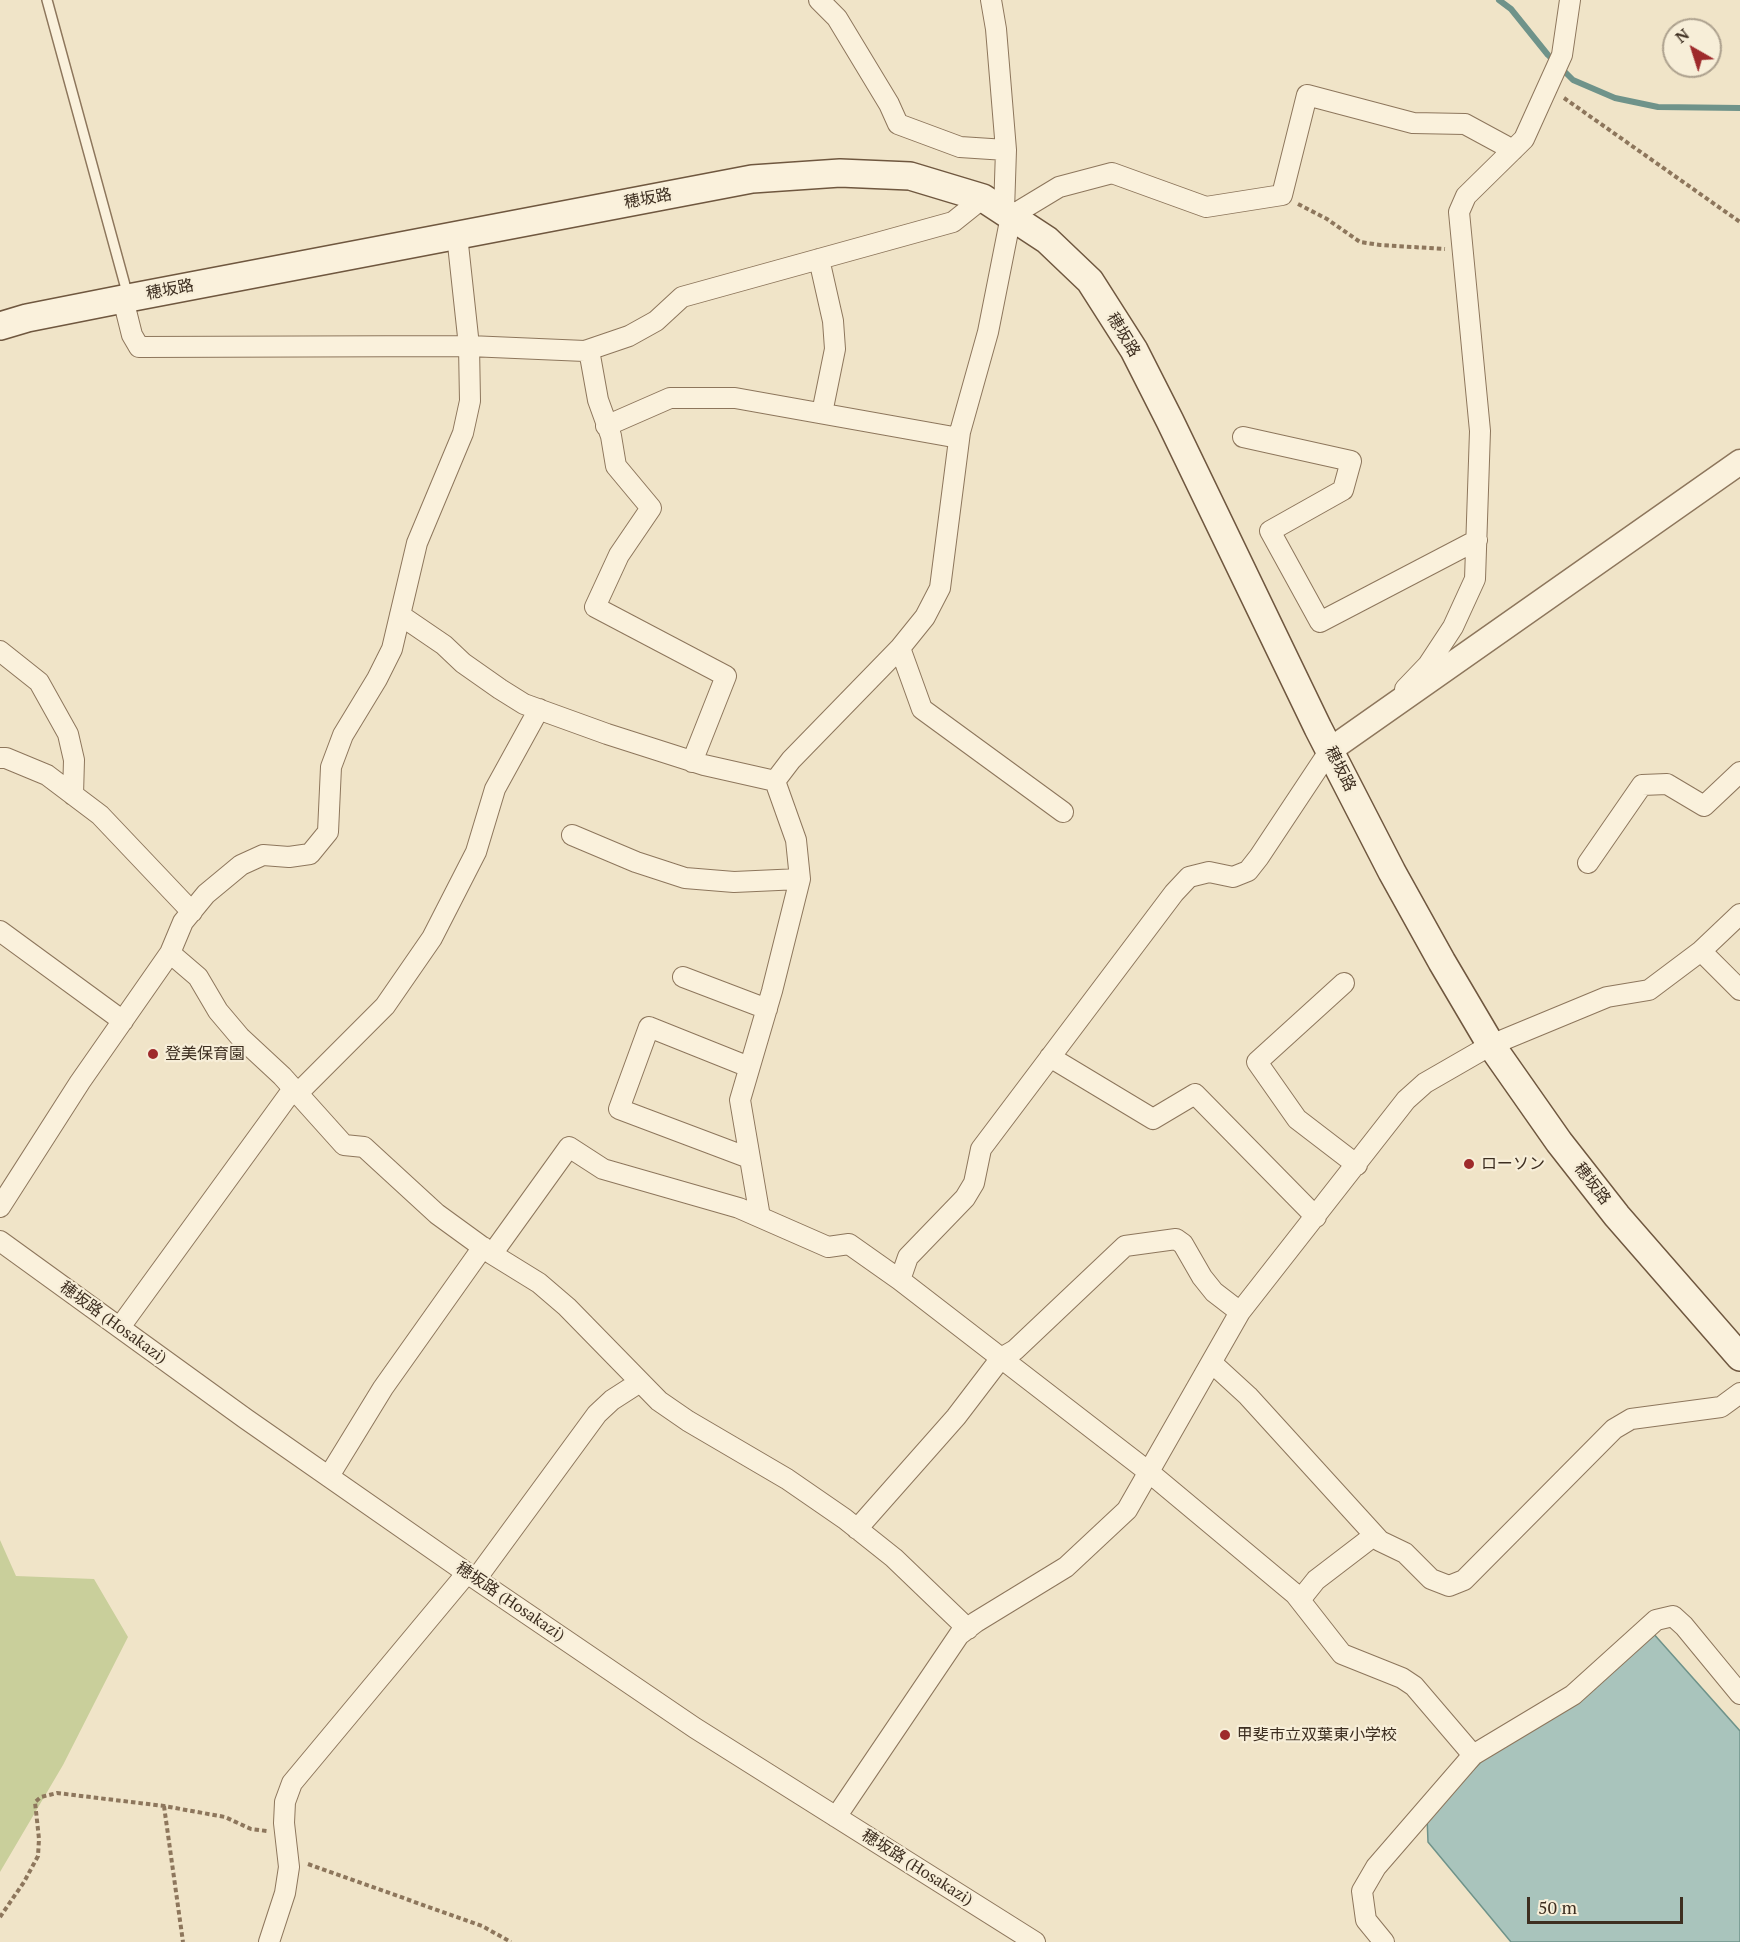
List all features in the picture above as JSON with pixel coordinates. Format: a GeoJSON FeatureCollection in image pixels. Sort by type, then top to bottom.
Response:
{"type":"FeatureCollection","features":[{"type":"Feature","properties":{"kind":"main road","name":"穂坂路"},"geometry":{"type":"LineString","coordinates":[[0,326],[27,318],[126,298],[752,179],[829,174],[910,176],[999,209],[1047,240],[1090,281],[1134,350],[1392,872],[1442,963],[1491,1045],[1559,1142],[1617,1216],[1740,1357]]}},
{"type":"Feature","properties":{"kind":"street"},"geometry":{"type":"LineString","coordinates":[[819,0],[837,18],[889,104],[898,124],[960,147],[1006,150]]}},
{"type":"Feature","properties":{"kind":"street"},"geometry":{"type":"LineString","coordinates":[[775,781],[791,760],[900,648],[925,617],[940,588],[959,438],[988,332],[1006,150],[996,29],[991,0]]}},
{"type":"Feature","properties":{"kind":"street"},"geometry":{"type":"LineString","coordinates":[[1382,713],[1428,665],[1453,627],[1475,579],[1480,430],[1459,212],[1466,196],[1524,139],[1562,55],[1570,0]]}},
{"type":"Feature","properties":{"kind":"street"},"geometry":{"type":"LineString","coordinates":[[126,298],[132,335],[139,347],[470,346],[589,350],[629,336],[656,321],[682,297],[999,209],[1059,187],[1112,173],[1206,207],[1282,195],[1307,95],[1413,123],[1465,124],[1514,150]]}},
{"type":"Feature","properties":{"kind":"street"},"geometry":{"type":"LineString","coordinates":[[0,1207],[80,1082],[170,953],[183,922],[206,894],[242,865],[262,855],[289,857],[310,854],[328,832],[331,768],[343,735],[377,679],[392,649],[417,543],[463,433],[470,401],[470,346],[457,235]]}},
{"type":"Feature","properties":{"kind":"street"},"geometry":{"type":"LineString","coordinates":[[819,259],[833,321],[835,349],[822,413]]}},
{"type":"Feature","properties":{"kind":"street"},"geometry":{"type":"LineString","coordinates":[[589,350],[597,400],[610,436],[616,466],[651,508],[619,555],[595,607],[726,676],[693,762]]}},
{"type":"Feature","properties":{"kind":"street"},"geometry":{"type":"LineString","coordinates":[[606,426],[670,398],[735,398],[959,438]]}},
{"type":"Feature","properties":{"kind":"street"},"geometry":{"type":"LineString","coordinates":[[1242,437],[1351,461],[1343,490],[1270,531],[1320,622],[1477,540]]}},
{"type":"Feature","properties":{"kind":"street"},"geometry":{"type":"LineString","coordinates":[[900,1280],[908,1257],[965,1198],[975,1183],[981,1149],[1174,893],[1189,877],[1209,872],[1233,877],[1248,871],[1330,750],[1740,462]]}},
{"type":"Feature","properties":{"kind":"street"},"geometry":{"type":"LineString","coordinates":[[400,615],[444,645],[463,663],[524,704],[693,762],[775,781]]}},
{"type":"Feature","properties":{"kind":"street"},"geometry":{"type":"LineString","coordinates":[[900,648],[922,709],[1063,812]]}},
{"type":"Feature","properties":{"kind":"street"},"geometry":{"type":"LineString","coordinates":[[0,651],[39,682],[68,734],[74,760],[73,795]]}},
{"type":"Feature","properties":{"kind":"street"},"geometry":{"type":"LineString","coordinates":[[120,1327],[295,1091],[385,1006],[432,938],[476,852],[495,789],[539,709]]}},
{"type":"Feature","properties":{"kind":"street"},"geometry":{"type":"LineString","coordinates":[[0,758],[6,758],[47,775],[100,815],[192,912]]}},
{"type":"Feature","properties":{"kind":"street"},"geometry":{"type":"LineString","coordinates":[[1588,864],[1642,785],[1667,784],[1704,806],[1740,772]]}},
{"type":"Feature","properties":{"kind":"street"},"geometry":{"type":"LineString","coordinates":[[760,1216],[740,1100],[767,1009],[800,879],[796,840],[775,781]]}},
{"type":"Feature","properties":{"kind":"street"},"geometry":{"type":"LineString","coordinates":[[572,835],[636,862],[685,878],[734,882],[800,879]]}},
{"type":"Feature","properties":{"kind":"street"},"geometry":{"type":"LineString","coordinates":[[836,1817],[959,1635],[1066,1567],[1127,1510],[1240,1312],[1406,1100],[1425,1083],[1491,1045],[1607,997],[1649,990],[1701,951],[1740,914]]}},
{"type":"Feature","properties":{"kind":"street"},"geometry":{"type":"LineString","coordinates":[[0,931],[123,1021]]}},
{"type":"Feature","properties":{"kind":"street"},"geometry":{"type":"LineString","coordinates":[[1701,951],[1740,990]]}},
{"type":"Feature","properties":{"kind":"street"},"geometry":{"type":"LineString","coordinates":[[170,953],[198,977],[218,1011],[240,1037],[295,1091],[344,1145],[364,1147],[437,1214],[488,1251],[539,1283],[567,1307],[660,1401],[688,1421],[787,1479],[857,1529],[894,1558],[968,1629]]}},
{"type":"Feature","properties":{"kind":"street"},"geometry":{"type":"LineString","coordinates":[[683,977],[767,1009]]}},
{"type":"Feature","properties":{"kind":"street"},"geometry":{"type":"LineString","coordinates":[[1344,983],[1257,1062],[1297,1119],[1357,1165]]}},
{"type":"Feature","properties":{"kind":"street"},"geometry":{"type":"LineString","coordinates":[[749,1158],[619,1109],[649,1027],[750,1067]]}},
{"type":"Feature","properties":{"kind":"street"},"geometry":{"type":"LineString","coordinates":[[1050,1057],[1153,1119],[1195,1094],[1316,1217]]}},
{"type":"Feature","properties":{"kind":"street"},"geometry":{"type":"LineString","coordinates":[[328,1476],[383,1388],[569,1148],[603,1169],[739,1208],[828,1247],[849,1244],[900,1280],[1150,1473],[1299,1600],[1342,1654],[1402,1678],[1414,1686],[1473,1755]]}},
{"type":"Feature","properties":{"kind":"street"},"geometry":{"type":"LineString","coordinates":[[857,1529],[956,1417],[1001,1358],[1015,1350],[1125,1246],[1176,1239],[1183,1244],[1202,1277],[1214,1292],[1240,1312]]}},
{"type":"Feature","properties":{"kind":"street","name":"穂坂路 (Hosakazi)"},"geometry":{"type":"LineString","coordinates":[[0,1241],[328,1476],[695,1728],[1035,1942]]}},
{"type":"Feature","properties":{"kind":"street"},"geometry":{"type":"LineString","coordinates":[[1212,1363],[1248,1396],[1380,1541],[1405,1553],[1431,1579],[1449,1586],[1464,1580],[1614,1429],[1631,1419],[1721,1407],[1740,1393]]}},
{"type":"Feature","properties":{"kind":"street"},"geometry":{"type":"LineString","coordinates":[[269,1942],[285,1893],[289,1867],[285,1833],[285,1802],[292,1783],[471,1576],[597,1414],[612,1400],[640,1382]]}},
{"type":"Feature","properties":{"kind":"street"},"geometry":{"type":"LineString","coordinates":[[1299,1600],[1316,1580],[1375,1536]]}},
{"type":"Feature","properties":{"kind":"street"},"geometry":{"type":"LineString","coordinates":[[1384,1942],[1366,1920],[1362,1891],[1376,1867],[1473,1755],[1573,1695],[1656,1620],[1673,1616],[1684,1626],[1740,1694]]}},
{"type":"Feature","properties":{"kind":"lane"},"geometry":{"type":"LineString","coordinates":[[47,0],[126,298]]}},
{"type":"Feature","properties":{"kind":"path"},"geometry":{"type":"LineString","coordinates":[[1551,83],[1740,222]]}},
{"type":"Feature","properties":{"kind":"path"},"geometry":{"type":"LineString","coordinates":[[1282,195],[1327,219],[1360,242],[1463,250]]}},
{"type":"Feature","properties":{"kind":"path"},"geometry":{"type":"LineString","coordinates":[[0,1917],[24,1882],[38,1856],[39,1839],[35,1802],[41,1797],[57,1792],[164,1806],[225,1817],[251,1829],[285,1833]]}},
{"type":"Feature","properties":{"kind":"path"},"geometry":{"type":"LineString","coordinates":[[164,1806],[183,1942]]}},
{"type":"Feature","properties":{"kind":"path"},"geometry":{"type":"LineString","coordinates":[[288,1856],[482,1926],[511,1942]]}},
{"type":"Feature","properties":{"kind":"green space"},"geometry":{"type":"Polygon","coordinates":[[[0,1540],[16,1576],[94,1579],[128,1637],[63,1765],[0,1872],[0,1540]]]}},
{"type":"Feature","properties":{"kind":"water"},"geometry":{"type":"Polygon","coordinates":[[[1640,1628],[1652,1632],[1740,1731],[1740,1942],[1511,1942],[1428,1842],[1427,1816],[1481,1762],[1640,1628]]]}},
{"type":"Feature","properties":{"kind":"waterway"},"geometry":{"type":"LineString","coordinates":[[1499,0],[1511,9],[1548,55],[1573,80],[1615,98],[1658,107],[1740,108]]}},
{"type":"Feature","properties":{"kind":"place","name":"登美保育園"},"geometry":{"type":"Point","coordinates":[153,1054]}},
{"type":"Feature","properties":{"kind":"place","name":"ローソン"},"geometry":{"type":"Point","coordinates":[1469,1164]}},
{"type":"Feature","properties":{"kind":"place","name":"甲斐市立双葉東小学校"},"geometry":{"type":"Point","coordinates":[1225,1735]}}]}
